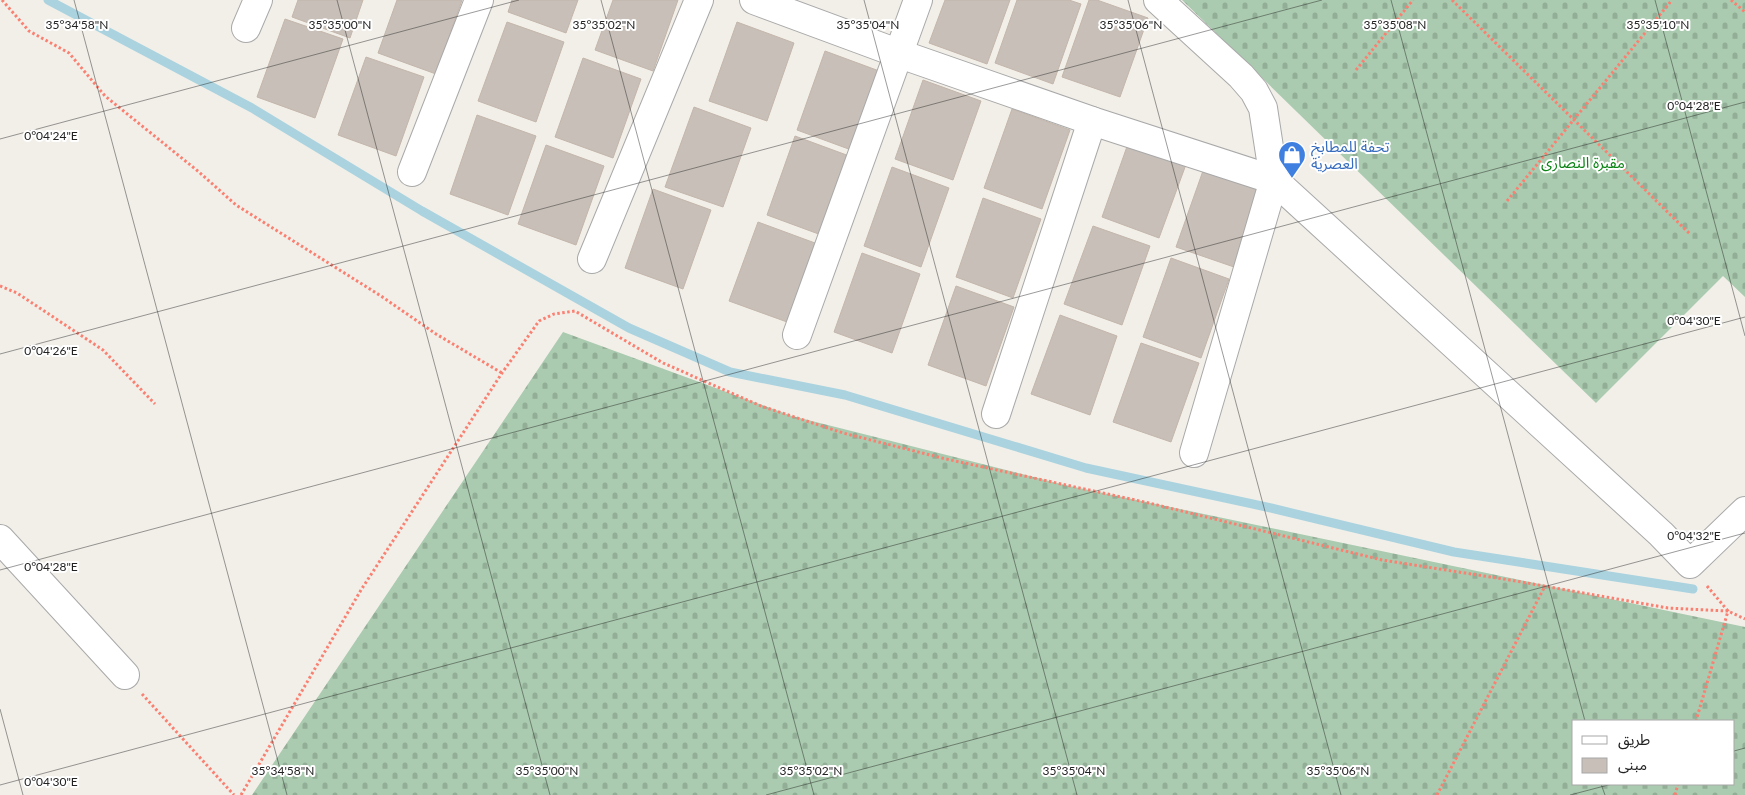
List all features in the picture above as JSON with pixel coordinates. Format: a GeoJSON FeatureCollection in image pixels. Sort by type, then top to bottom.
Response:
{"type":"FeatureCollection","features":[{"type":"Feature","properties":{"kind":"street"},"geometry":{"type":"LineString","coordinates":[[246,28],[258,0]]}},
{"type":"Feature","properties":{"kind":"street"},"geometry":{"type":"LineString","coordinates":[[412,172],[478,0]]}},
{"type":"Feature","properties":{"kind":"street"},"geometry":{"type":"LineString","coordinates":[[592,259],[699,0]]}},
{"type":"Feature","properties":{"kind":"street"},"geometry":{"type":"LineString","coordinates":[[754,0],[900,54],[1092,121],[1274,180],[1660,534],[1690,564],[1745,511]]}},
{"type":"Feature","properties":{"kind":"street"},"geometry":{"type":"LineString","coordinates":[[797,335],[918,0]]}},
{"type":"Feature","properties":{"kind":"street"},"geometry":{"type":"LineString","coordinates":[[1158,0],[1241,76],[1254,91],[1263,108],[1274,180],[1194,453]]}},
{"type":"Feature","properties":{"kind":"street"},"geometry":{"type":"LineString","coordinates":[[996,414],[1092,121]]}},
{"type":"Feature","properties":{"kind":"street"},"geometry":{"type":"LineString","coordinates":[[0,539],[125,675]]}},
{"type":"Feature","properties":{"kind":"path"},"geometry":{"type":"LineString","coordinates":[[2,0],[29,31],[69,53],[105,96],[199,172],[236,206],[381,296],[436,334],[502,373]]}},
{"type":"Feature","properties":{"kind":"path"},"geometry":{"type":"LineString","coordinates":[[1356,70],[1413,0]]}},
{"type":"Feature","properties":{"kind":"path"},"geometry":{"type":"LineString","coordinates":[[1452,0],[1690,234]]}},
{"type":"Feature","properties":{"kind":"path"},"geometry":{"type":"LineString","coordinates":[[1507,201],[1672,0]]}},
{"type":"Feature","properties":{"kind":"path"},"geometry":{"type":"LineString","coordinates":[[1731,0],[1745,12]]}},
{"type":"Feature","properties":{"kind":"path"},"geometry":{"type":"LineString","coordinates":[[0,286],[17,293],[103,350],[155,404]]}},
{"type":"Feature","properties":{"kind":"path"},"geometry":{"type":"LineString","coordinates":[[241,795],[361,590],[502,373],[539,321],[554,314],[575,311],[662,363],[761,406],[844,433],[946,459],[1149,503],[1382,560],[1668,608],[1728,611],[1745,619]]}},
{"type":"Feature","properties":{"kind":"path"},"geometry":{"type":"LineString","coordinates":[[1690,564],[1728,611]]}},
{"type":"Feature","properties":{"kind":"path"},"geometry":{"type":"LineString","coordinates":[[1437,795],[1545,586]]}},
{"type":"Feature","properties":{"kind":"path"},"geometry":{"type":"LineString","coordinates":[[1696,720],[1728,611]]}},
{"type":"Feature","properties":{"kind":"path"},"geometry":{"type":"LineString","coordinates":[[125,675],[234,795]]}},
{"type":"Feature","properties":{"kind":"green space","name":"مقبرة النصارى"},"geometry":{"type":"Polygon","coordinates":[[[1182,0],[1745,0],[1745,297],[1723,276],[1596,403],[1182,0]]]}},
{"type":"Feature","properties":{"kind":"green space"},"geometry":{"type":"Polygon","coordinates":[[[563,332],[792,416],[1065,485],[1745,627],[1745,795],[252,795],[563,332]]]}},
{"type":"Feature","properties":{"kind":"building"},"geometry":{"type":"Polygon","coordinates":[[[298,0],[363,0],[350,38],[292,17],[298,0]]]}},
{"type":"Feature","properties":{"kind":"building"},"geometry":{"type":"Polygon","coordinates":[[[397,0],[462,0],[436,74],[378,53],[397,0]]]}},
{"type":"Feature","properties":{"kind":"building"},"geometry":{"type":"Polygon","coordinates":[[[512,0],[578,0],[566,33],[508,12],[512,0]]]}},
{"type":"Feature","properties":{"kind":"building"},"geometry":{"type":"Polygon","coordinates":[[[613,0],[678,0],[653,71],[595,50],[613,0]]]}},
{"type":"Feature","properties":{"kind":"building"},"geometry":{"type":"Polygon","coordinates":[[[945,0],[1010,0],[987,64],[929,43],[945,0]]]}},
{"type":"Feature","properties":{"kind":"building"},"geometry":{"type":"Polygon","coordinates":[[[1017,0],[1069,0],[1081,4],[1053,84],[995,63],[1017,0]]]}},
{"type":"Feature","properties":{"kind":"building"},"geometry":{"type":"Polygon","coordinates":[[[1089,0],[1097,0],[1148,18],[1120,97],[1062,77],[1089,0]]]}},
{"type":"Feature","properties":{"kind":"building"},"geometry":{"type":"Polygon","coordinates":[[[285,19],[343,39],[315,118],[257,97],[285,19]]]}},
{"type":"Feature","properties":{"kind":"building"},"geometry":{"type":"Polygon","coordinates":[[[507,22],[564,42],[536,122],[478,101],[507,22]]]}},
{"type":"Feature","properties":{"kind":"building"},"geometry":{"type":"Polygon","coordinates":[[[737,22],[794,43],[767,121],[709,101],[737,22]]]}},
{"type":"Feature","properties":{"kind":"building"},"geometry":{"type":"Polygon","coordinates":[[[825,51],[882,72],[854,151],[797,130],[825,51]]]}},
{"type":"Feature","properties":{"kind":"building"},"geometry":{"type":"Polygon","coordinates":[[[366,57],[424,77],[396,156],[338,135],[366,57]]]}},
{"type":"Feature","properties":{"kind":"building"},"geometry":{"type":"Polygon","coordinates":[[[583,58],[641,79],[613,158],[555,137],[583,58]]]}},
{"type":"Feature","properties":{"kind":"building"},"geometry":{"type":"Polygon","coordinates":[[[923,80],[981,101],[953,180],[895,159],[923,80]]]}},
{"type":"Feature","properties":{"kind":"building"},"geometry":{"type":"Polygon","coordinates":[[[694,107],[751,128],[723,207],[665,187],[694,107]]]}},
{"type":"Feature","properties":{"kind":"building"},"geometry":{"type":"Polygon","coordinates":[[[1012,109],[1070,130],[1042,209],[984,188],[1012,109]]]}},
{"type":"Feature","properties":{"kind":"building"},"geometry":{"type":"Polygon","coordinates":[[[477,115],[536,136],[508,215],[450,194],[477,115]]]}},
{"type":"Feature","properties":{"kind":"building"},"geometry":{"type":"Polygon","coordinates":[[[795,136],[852,157],[824,236],[767,215],[795,136]]]}},
{"type":"Feature","properties":{"kind":"building"},"geometry":{"type":"Polygon","coordinates":[[[1130,138],[1188,159],[1159,238],[1102,217],[1130,138]]]}},
{"type":"Feature","properties":{"kind":"building"},"geometry":{"type":"Polygon","coordinates":[[[546,145],[604,166],[576,245],[518,224],[546,145]]]}},
{"type":"Feature","properties":{"kind":"building"},"geometry":{"type":"Polygon","coordinates":[[[892,167],[949,188],[921,267],[864,246],[892,167]]]}},
{"type":"Feature","properties":{"kind":"building"},"geometry":{"type":"Polygon","coordinates":[[[1204,168],[1262,188],[1234,267],[1176,247],[1204,168]]]}},
{"type":"Feature","properties":{"kind":"building"},"geometry":{"type":"Polygon","coordinates":[[[653,189],[711,210],[683,289],[625,268],[653,189]]]}},
{"type":"Feature","properties":{"kind":"building"},"geometry":{"type":"Polygon","coordinates":[[[983,198],[1041,219],[1013,298],[956,277],[983,198]]]}},
{"type":"Feature","properties":{"kind":"building"},"geometry":{"type":"Polygon","coordinates":[[[758,222],[815,243],[787,322],[729,301],[758,222]]]}},
{"type":"Feature","properties":{"kind":"building"},"geometry":{"type":"Polygon","coordinates":[[[1093,226],[1150,246],[1122,325],[1064,304],[1093,226]]]}},
{"type":"Feature","properties":{"kind":"building"},"geometry":{"type":"Polygon","coordinates":[[[862,253],[920,274],[892,353],[834,332],[862,253]]]}},
{"type":"Feature","properties":{"kind":"building"},"geometry":{"type":"Polygon","coordinates":[[[1171,258],[1229,279],[1201,358],[1143,337],[1171,258]]]}},
{"type":"Feature","properties":{"kind":"building"},"geometry":{"type":"Polygon","coordinates":[[[956,286],[1014,307],[986,386],[928,365],[956,286]]]}},
{"type":"Feature","properties":{"kind":"building"},"geometry":{"type":"Polygon","coordinates":[[[1060,315],[1117,336],[1090,415],[1031,394],[1060,315]]]}},
{"type":"Feature","properties":{"kind":"building"},"geometry":{"type":"Polygon","coordinates":[[[1141,343],[1199,363],[1171,442],[1113,422],[1141,343]]]}},
{"type":"Feature","properties":{"kind":"waterway"},"geometry":{"type":"LineString","coordinates":[[48,0],[252,108],[422,211],[629,328],[730,372],[845,395],[1086,468],[1271,508],[1454,552],[1693,589]]}},
{"type":"Feature","properties":{"kind":"place","name":"تحفة للمطابخ العصرية"},"geometry":{"type":"Point","coordinates":[1292,179]}}]}
